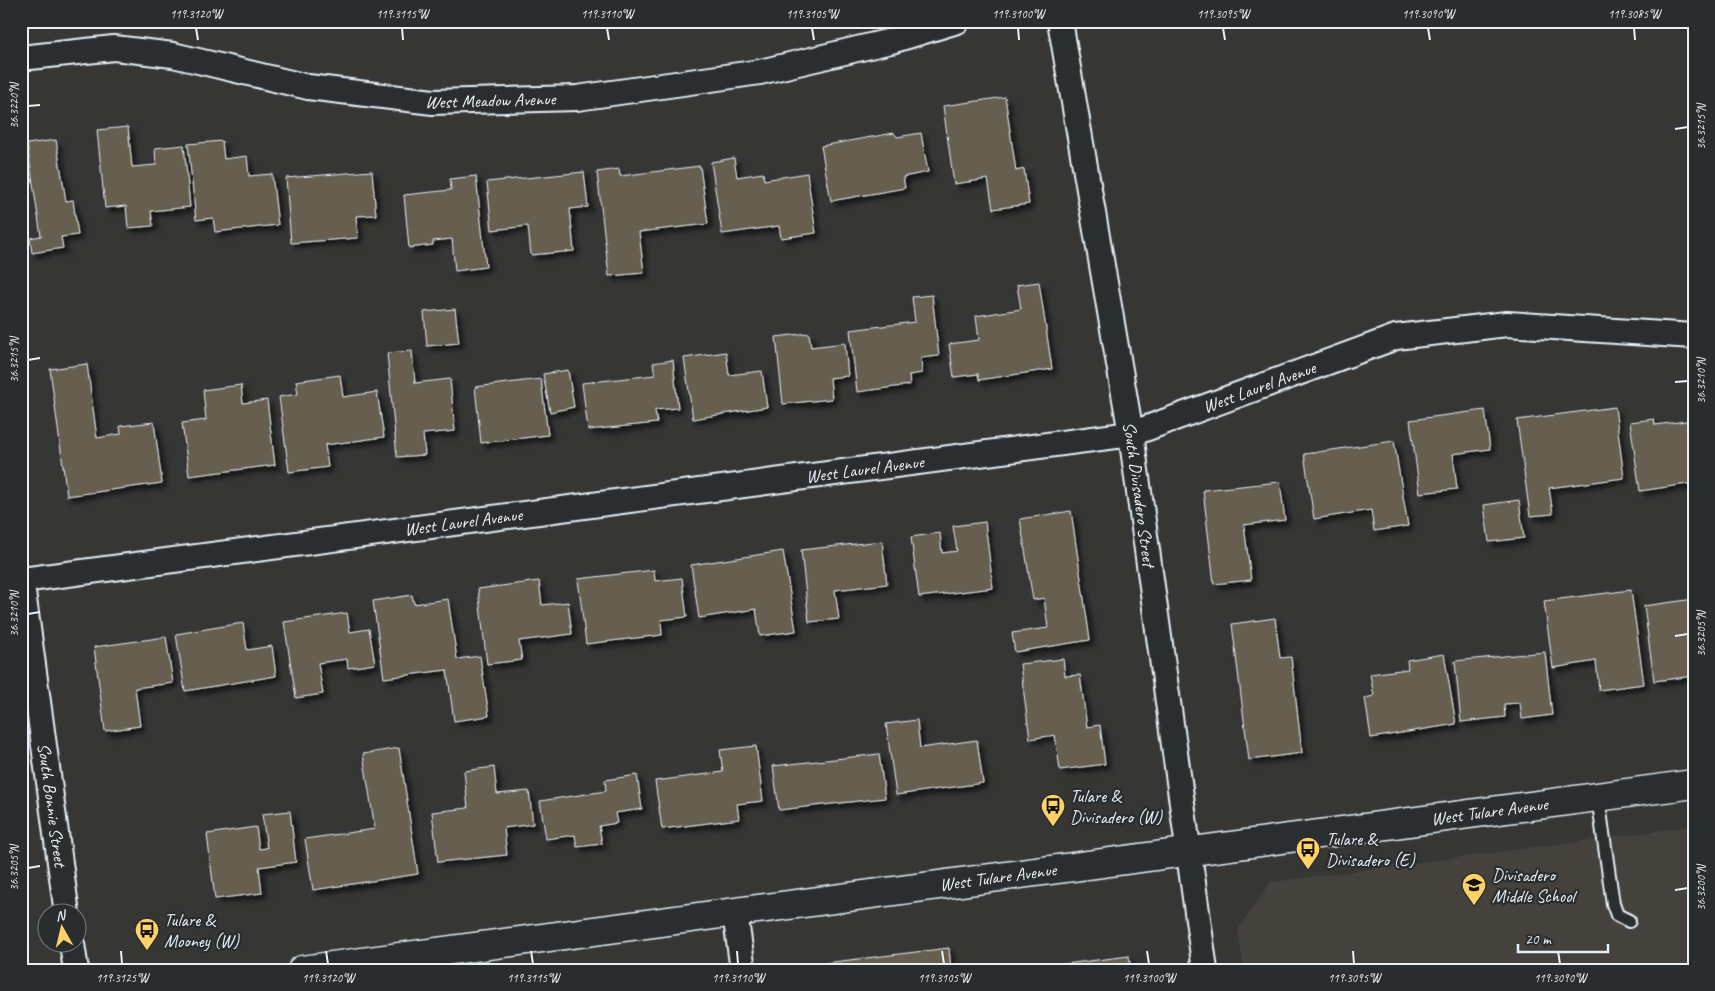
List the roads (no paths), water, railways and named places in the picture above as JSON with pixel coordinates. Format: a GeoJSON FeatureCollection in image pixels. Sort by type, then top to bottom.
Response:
{"type":"FeatureCollection","features":[{"type":"Feature","properties":{"kind":"street","name":"West Meadow Avenue"},"geometry":{"type":"LineString","coordinates":[[21,58],[114,48],[172,55],[308,87],[433,102],[568,98],[760,72],[891,41],[957,21]]}},
{"type":"Feature","properties":{"kind":"street","name":"South Divisadero Street"},"geometry":{"type":"LineString","coordinates":[[1060,21],[1131,434],[1205,970]]}},
{"type":"Feature","properties":{"kind":"street","name":"West Laurel Avenue"},"geometry":{"type":"LineString","coordinates":[[22,578],[1131,434],[1396,337],[1507,324],[1694,336]]}},
{"type":"Feature","properties":{"kind":"street","name":"South Bonnie Street"},"geometry":{"type":"LineString","coordinates":[[22,578],[67,904]]}},
{"type":"Feature","properties":{"kind":"street","name":"West Tulare Avenue"},"geometry":{"type":"LineString","coordinates":[[302,970],[735,913],[1187,850],[1694,784]]}},
{"type":"Feature","properties":{"kind":"street"},"geometry":{"type":"LineString","coordinates":[[735,913],[743,970]]}},
{"type":"Feature","properties":{"kind":"street"},"geometry":{"type":"LineString","coordinates":[[74,954],[76,970]]}},
{"type":"Feature","properties":{"kind":"lane"},"geometry":{"type":"LineString","coordinates":[[1598,797],[1613,904],[1617,915],[1629,921]]}},
{"type":"Feature","properties":{"kind":"place","name":"Tulare & Divisadero (W)"},"geometry":{"type":"Point","coordinates":[1053,827]}},
{"type":"Feature","properties":{"kind":"place","name":"Tulare & Divisadero (E)"},"geometry":{"type":"Point","coordinates":[1308,870]}},
{"type":"Feature","properties":{"kind":"place","name":"Divisadero Middle School"},"geometry":{"type":"Point","coordinates":[1474,906]}},
{"type":"Feature","properties":{"kind":"place","name":"Tulare & Mooney (W)"},"geometry":{"type":"Point","coordinates":[147,951]}}]}
